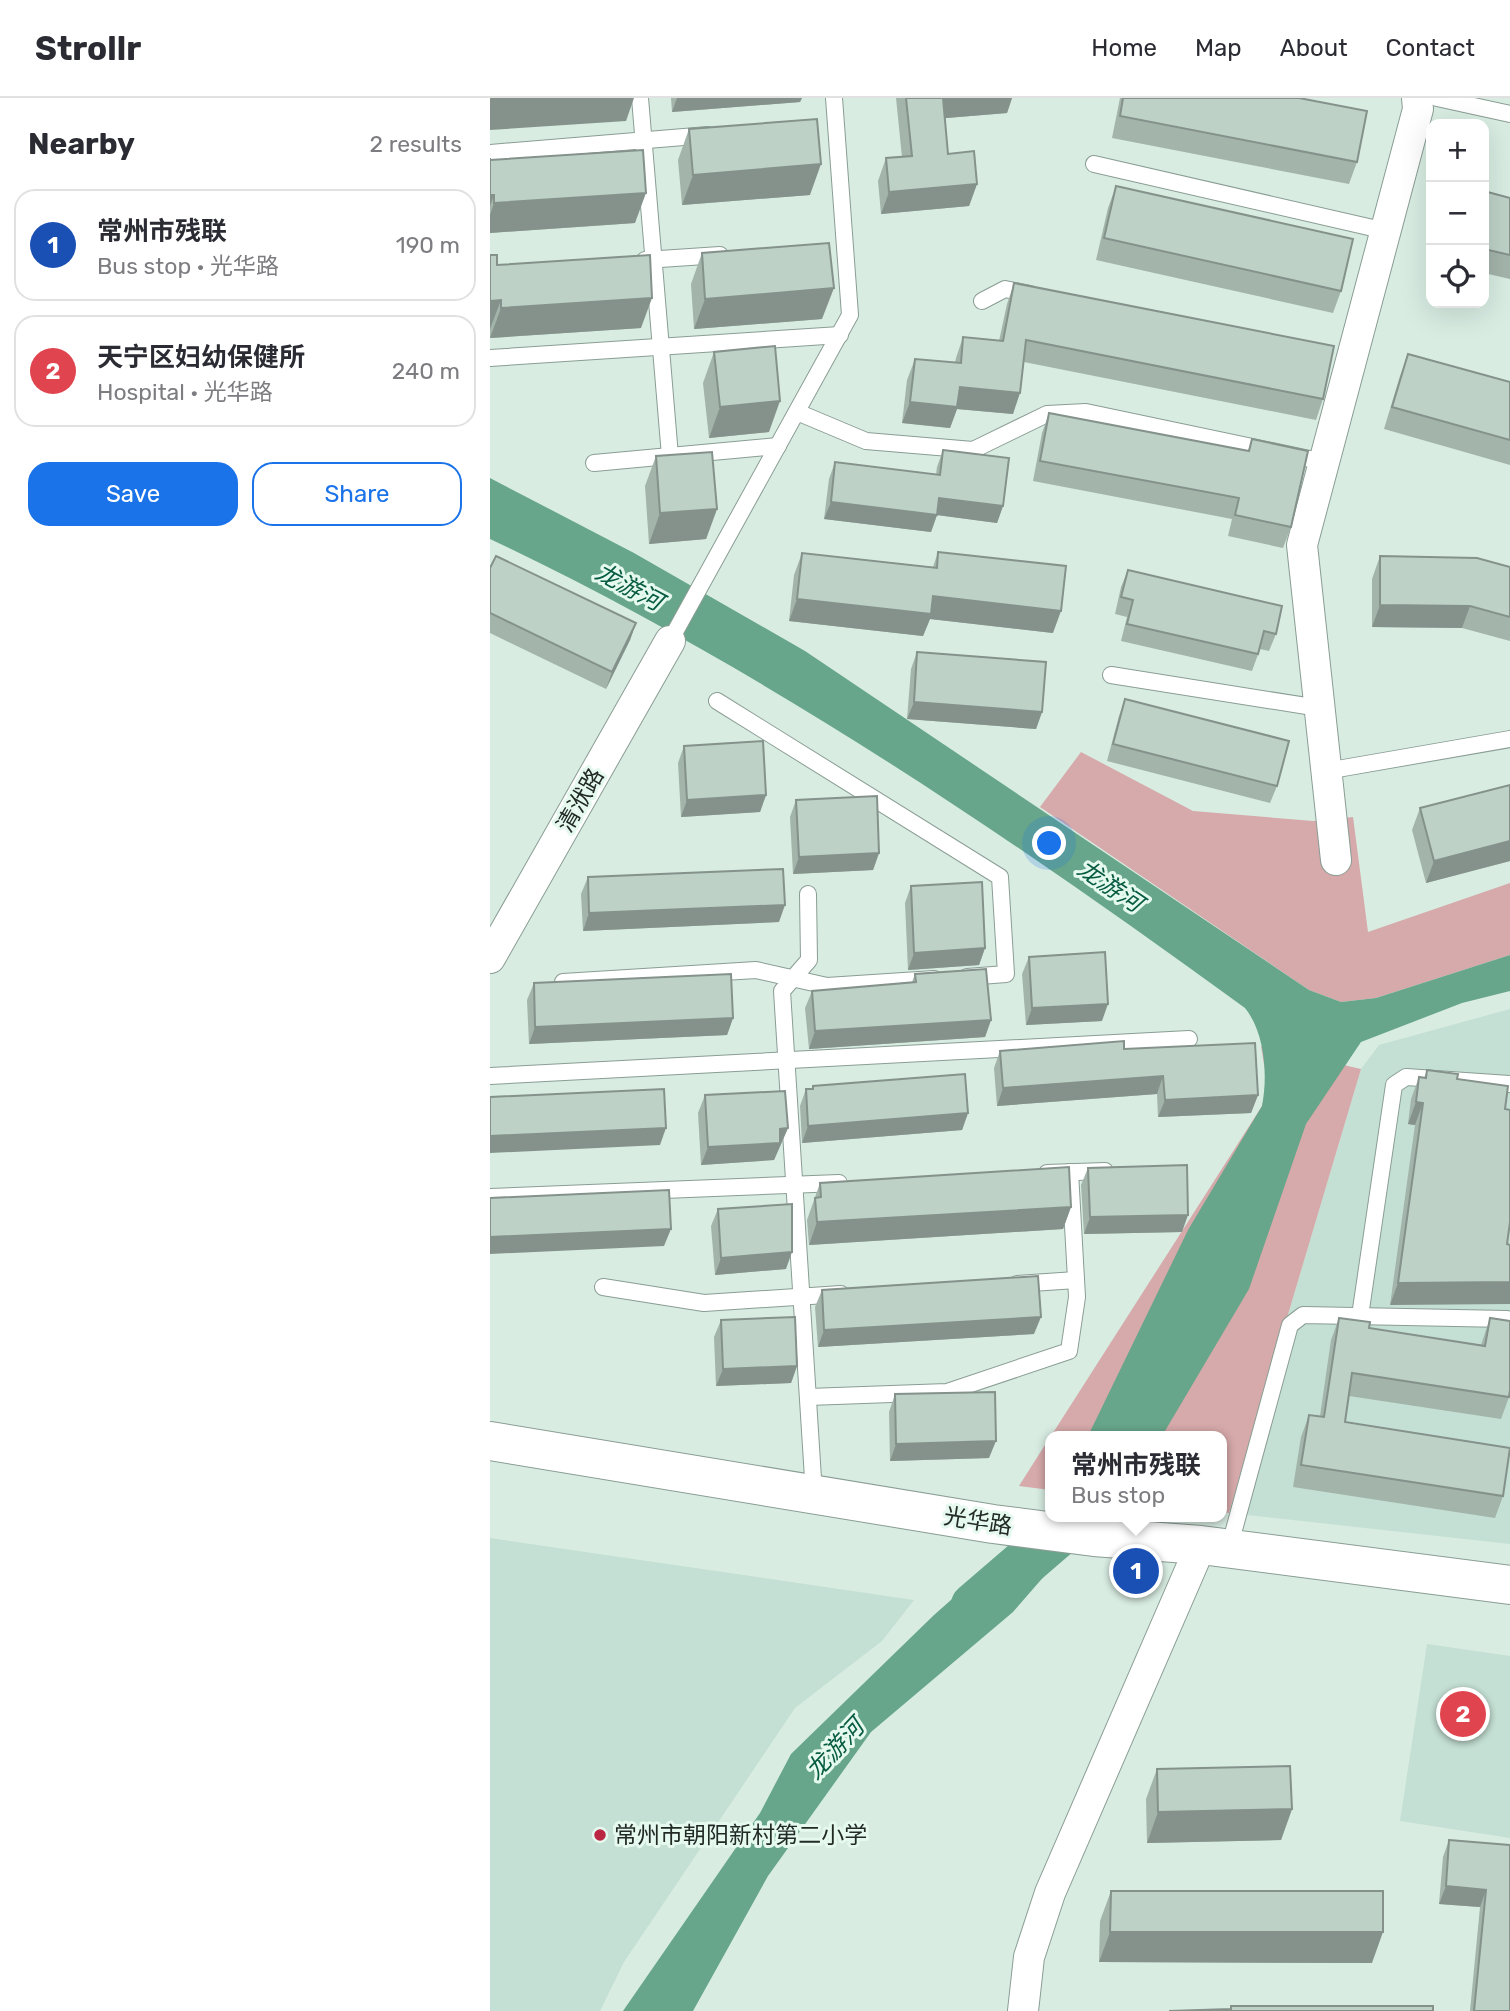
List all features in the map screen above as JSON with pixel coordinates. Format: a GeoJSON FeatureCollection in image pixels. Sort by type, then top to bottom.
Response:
{"type":"FeatureCollection","features":[{"type":"Feature","properties":{"kind":"main road","name":"光华路"},"geometry":{"type":"LineString","coordinates":[[490,1441],[993,1524],[1094,1537],[1215,1546],[1510,1585]]}},
{"type":"Feature","properties":{"kind":"street"},"geometry":{"type":"LineString","coordinates":[[1336,860],[1302,545],[1324,462],[1346,355],[1385,231],[1418,109],[1417,98]]}},
{"type":"Feature","properties":{"kind":"street","name":"清洑路"},"geometry":{"type":"LineString","coordinates":[[490,958],[670,641]]}},
{"type":"Feature","properties":{"kind":"street"},"geometry":{"type":"LineString","coordinates":[[1023,2011],[1030,1957],[1050,1893],[1215,1546]]}},
{"type":"Feature","properties":{"kind":"lane"},"geometry":{"type":"LineString","coordinates":[[640,98],[670,456]]}},
{"type":"Feature","properties":{"kind":"lane"},"geometry":{"type":"LineString","coordinates":[[670,641],[850,315],[838,246],[829,125],[834,98]]}},
{"type":"Feature","properties":{"kind":"lane"},"geometry":{"type":"LineString","coordinates":[[1437,98],[1510,114]]}},
{"type":"Feature","properties":{"kind":"lane"},"geometry":{"type":"LineString","coordinates":[[490,153],[726,134]]}},
{"type":"Feature","properties":{"kind":"lane"},"geometry":{"type":"LineString","coordinates":[[1094,164],[1385,231]]}},
{"type":"Feature","properties":{"kind":"lane"},"geometry":{"type":"LineString","coordinates":[[626,262],[736,254]]}},
{"type":"Feature","properties":{"kind":"lane"},"geometry":{"type":"LineString","coordinates":[[982,301],[1005,289],[1045,296]]}},
{"type":"Feature","properties":{"kind":"lane"},"geometry":{"type":"LineString","coordinates":[[490,358],[840,335]]}},
{"type":"Feature","properties":{"kind":"lane"},"geometry":{"type":"LineString","coordinates":[[797,412],[866,441],[973,450],[1047,414],[1086,412],[1324,462]]}},
{"type":"Feature","properties":{"kind":"lane"},"geometry":{"type":"LineString","coordinates":[[594,463],[778,446]]}},
{"type":"Feature","properties":{"kind":"lane"},"geometry":{"type":"LineString","coordinates":[[1111,675],[1319,708]]}},
{"type":"Feature","properties":{"kind":"lane"},"geometry":{"type":"LineString","coordinates":[[540,983],[756,970],[827,986],[1006,974],[1000,877],[717,701]]}},
{"type":"Feature","properties":{"kind":"lane"},"geometry":{"type":"LineString","coordinates":[[1326,771],[1510,739]]}},
{"type":"Feature","properties":{"kind":"lane"},"geometry":{"type":"LineString","coordinates":[[808,894],[809,960],[782,991],[814,1494]]}},
{"type":"Feature","properties":{"kind":"lane"},"geometry":{"type":"LineString","coordinates":[[490,1076],[1189,1039]]}},
{"type":"Feature","properties":{"kind":"lane"},"geometry":{"type":"LineString","coordinates":[[1360,1316],[1394,1084],[1406,1077],[1510,1084]]}},
{"type":"Feature","properties":{"kind":"lane"},"geometry":{"type":"LineString","coordinates":[[1028,1174],[1121,1170]]}},
{"type":"Feature","properties":{"kind":"lane"},"geometry":{"type":"LineString","coordinates":[[807,1397],[947,1392],[1069,1351],[1077,1297],[1070,1172]]}},
{"type":"Feature","properties":{"kind":"lane"},"geometry":{"type":"LineString","coordinates":[[490,1197],[849,1183]]}},
{"type":"Feature","properties":{"kind":"lane"},"geometry":{"type":"LineString","coordinates":[[993,1285],[1076,1280]]}},
{"type":"Feature","properties":{"kind":"lane"},"geometry":{"type":"LineString","coordinates":[[603,1287],[704,1303],[856,1293]]}},
{"type":"Feature","properties":{"kind":"lane"},"geometry":{"type":"LineString","coordinates":[[1227,1511],[1290,1325],[1303,1315],[1507,1319]]}},
{"type":"Feature","properties":{"kind":"lane"},"geometry":{"type":"LineString","coordinates":[[1215,1546],[1223,1522]]}},
{"type":"Feature","properties":{"kind":"shaded area"},"geometry":{"type":"Polygon","coordinates":[[[1081,752],[1193,811],[1313,821],[1353,817],[1368,932],[1510,883],[1510,955],[1376,998],[1341,1002],[1309,990],[1040,807],[1081,752]]]}},
{"type":"Feature","properties":{"kind":"shaded area"},"geometry":{"type":"Polygon","coordinates":[[[1510,1009],[1510,1544],[1229,1513],[1361,1069],[1379,1045],[1510,1009]]]}},
{"type":"Feature","properties":{"kind":"shaded area"},"geometry":{"type":"Polygon","coordinates":[[[1261,1046],[1361,1069],[1229,1513],[1227,1431],[1054,1431],[1262,1106],[1267,1083],[1261,1046]]]}},
{"type":"Feature","properties":{"kind":"shaded area"},"geometry":{"type":"Polygon","coordinates":[[[1045,1445],[1045,1489],[1019,1486],[1045,1445]]]}},
{"type":"Feature","properties":{"kind":"shaded area","name":"常州市朝阳新村第二小学"},"geometry":{"type":"Polygon","coordinates":[[[490,1538],[914,1600],[882,1641],[795,1708],[624,1962],[600,2011],[490,2011],[490,1538]]]}},
{"type":"Feature","properties":{"kind":"shaded area"},"geometry":{"type":"Polygon","coordinates":[[[1427,1644],[1510,1656],[1510,1838],[1400,1821],[1427,1644]]]}},
{"type":"Feature","properties":{"kind":"water"},"geometry":{"type":"Polygon","coordinates":[[[490,478],[634,553],[805,651],[1309,990],[1341,1002],[1376,998],[1510,955],[1510,991],[1462,1003],[1361,1042],[1306,1124],[1249,1289],[1165,1431],[1090,1431],[1188,1230],[1262,1106],[1265,1068],[1261,1042],[1245,1008],[1064,879],[784,697],[590,588],[490,539],[490,478]]]}},
{"type":"Feature","properties":{"kind":"water"},"geometry":{"type":"Polygon","coordinates":[[[994,1562],[1053,1566],[1013,1612],[871,1732],[768,1876],[693,2011],[623,2011],[760,1813],[791,1754],[934,1615],[994,1562]]]}},
{"type":"Feature","properties":{"kind":"building"},"geometry":{"type":"Polygon","coordinates":[[[490,98],[522,98],[490,100],[490,98]]]}},
{"type":"Feature","properties":{"kind":"building"},"geometry":{"type":"Polygon","coordinates":[[[906,98],[943,98],[948,154],[974,151],[977,184],[889,192],[886,158],[912,156],[906,98]]]}},
{"type":"Feature","properties":{"kind":"building"},"geometry":{"type":"Polygon","coordinates":[[[1123,98],[1299,98],[1367,111],[1357,162],[1120,116],[1123,98]]]}},
{"type":"Feature","properties":{"kind":"building"},"geometry":{"type":"Polygon","coordinates":[[[817,119],[821,164],[693,175],[689,129],[817,119]]]}},
{"type":"Feature","properties":{"kind":"building"},"geometry":{"type":"Polygon","coordinates":[[[643,150],[646,193],[494,203],[494,195],[490,195],[490,160],[643,150]]]}},
{"type":"Feature","properties":{"kind":"building"},"geometry":{"type":"Polygon","coordinates":[[[1116,186],[1353,239],[1341,291],[1104,238],[1116,186]]]}},
{"type":"Feature","properties":{"kind":"building"},"geometry":{"type":"Polygon","coordinates":[[[1489,192],[1510,198],[1510,255],[1489,250],[1489,192]]]}},
{"type":"Feature","properties":{"kind":"building"},"geometry":{"type":"Polygon","coordinates":[[[829,243],[834,288],[705,299],[702,253],[829,243]]]}},
{"type":"Feature","properties":{"kind":"building"},"geometry":{"type":"Polygon","coordinates":[[[490,255],[497,255],[497,265],[650,255],[652,298],[501,308],[501,300],[490,301],[490,255]]]}},
{"type":"Feature","properties":{"kind":"building"},"geometry":{"type":"Polygon","coordinates":[[[1014,283],[1334,346],[1323,399],[1026,340],[1020,393],[960,387],[957,407],[910,402],[915,359],[961,363],[963,337],[1003,341],[1014,283]]]}},
{"type":"Feature","properties":{"kind":"building"},"geometry":{"type":"Polygon","coordinates":[[[775,346],[780,401],[720,407],[714,352],[775,346]]]}},
{"type":"Feature","properties":{"kind":"building"},"geometry":{"type":"Polygon","coordinates":[[[1408,354],[1510,382],[1510,440],[1392,407],[1408,354]]]}},
{"type":"Feature","properties":{"kind":"building"},"geometry":{"type":"Polygon","coordinates":[[[1049,413],[1249,451],[1252,439],[1308,451],[1291,527],[1235,515],[1239,498],[1040,461],[1049,413]]]}},
{"type":"Feature","properties":{"kind":"building"},"geometry":{"type":"Polygon","coordinates":[[[943,450],[1009,458],[1003,506],[939,498],[937,515],[831,502],[835,462],[940,475],[943,450]]]}},
{"type":"Feature","properties":{"kind":"building"},"geometry":{"type":"Polygon","coordinates":[[[712,452],[717,509],[660,513],[656,456],[712,452]]]}},
{"type":"Feature","properties":{"kind":"building"},"geometry":{"type":"Polygon","coordinates":[[[938,552],[1066,566],[1061,611],[933,596],[931,614],[797,599],[802,553],[937,568],[938,552]]]}},
{"type":"Feature","properties":{"kind":"building"},"geometry":{"type":"Polygon","coordinates":[[[496,556],[636,623],[612,672],[490,613],[490,568],[496,556]]]}},
{"type":"Feature","properties":{"kind":"building"},"geometry":{"type":"Polygon","coordinates":[[[1380,556],[1477,558],[1510,567],[1510,617],[1470,606],[1380,605],[1380,556]]]}},
{"type":"Feature","properties":{"kind":"building"},"geometry":{"type":"Polygon","coordinates":[[[1128,570],[1282,606],[1276,634],[1264,631],[1258,654],[1127,624],[1133,600],[1121,597],[1128,570]]]}},
{"type":"Feature","properties":{"kind":"building"},"geometry":{"type":"Polygon","coordinates":[[[917,652],[1046,662],[1042,712],[914,702],[917,652]]]}},
{"type":"Feature","properties":{"kind":"building"},"geometry":{"type":"Polygon","coordinates":[[[1125,699],[1289,741],[1277,786],[1113,744],[1125,699]]]}},
{"type":"Feature","properties":{"kind":"building"},"geometry":{"type":"Polygon","coordinates":[[[763,741],[766,795],[687,800],[684,746],[763,741]]]}},
{"type":"Feature","properties":{"kind":"building"},"geometry":{"type":"Polygon","coordinates":[[[1510,785],[1510,841],[1434,861],[1420,808],[1510,785]]]}},
{"type":"Feature","properties":{"kind":"building"},"geometry":{"type":"Polygon","coordinates":[[[877,796],[879,853],[799,857],[796,800],[877,796]]]}},
{"type":"Feature","properties":{"kind":"building"},"geometry":{"type":"Polygon","coordinates":[[[783,869],[785,905],[589,913],[588,877],[783,869]]]}},
{"type":"Feature","properties":{"kind":"building"},"geometry":{"type":"Polygon","coordinates":[[[982,882],[985,948],[914,953],[911,886],[982,882]]]}},
{"type":"Feature","properties":{"kind":"building"},"geometry":{"type":"Polygon","coordinates":[[[1105,952],[1108,1004],[1032,1008],[1029,957],[1105,952]]]}},
{"type":"Feature","properties":{"kind":"building"},"geometry":{"type":"Polygon","coordinates":[[[986,969],[991,1020],[815,1031],[812,991],[916,982],[915,974],[986,969]]]}},
{"type":"Feature","properties":{"kind":"building"},"geometry":{"type":"Polygon","coordinates":[[[731,974],[733,1018],[535,1027],[534,983],[731,974]]]}},
{"type":"Feature","properties":{"kind":"building"},"geometry":{"type":"Polygon","coordinates":[[[1124,1041],[1124,1049],[1255,1043],[1258,1095],[1165,1100],[1163,1076],[1003,1088],[1000,1051],[1124,1041]]]}},
{"type":"Feature","properties":{"kind":"building"},"geometry":{"type":"Polygon","coordinates":[[[1427,1070],[1458,1074],[1457,1079],[1508,1086],[1505,1109],[1510,1110],[1510,1222],[1507,1244],[1510,1245],[1510,1282],[1398,1283],[1423,1103],[1416,1102],[1419,1077],[1426,1078],[1427,1070]]]}},
{"type":"Feature","properties":{"kind":"building"},"geometry":{"type":"Polygon","coordinates":[[[965,1074],[968,1113],[808,1126],[806,1089],[813,1089],[813,1086],[965,1074]]]}},
{"type":"Feature","properties":{"kind":"building"},"geometry":{"type":"Polygon","coordinates":[[[664,1089],[666,1128],[490,1136],[490,1097],[664,1089]]]}},
{"type":"Feature","properties":{"kind":"building"},"geometry":{"type":"Polygon","coordinates":[[[785,1091],[788,1128],[780,1129],[780,1143],[708,1147],[705,1095],[785,1091]]]}},
{"type":"Feature","properties":{"kind":"building"},"geometry":{"type":"Polygon","coordinates":[[[1187,1165],[1188,1215],[1090,1217],[1088,1168],[1187,1165]]]}},
{"type":"Feature","properties":{"kind":"building"},"geometry":{"type":"Polygon","coordinates":[[[1069,1167],[1071,1207],[817,1222],[815,1198],[821,1197],[820,1183],[1069,1167]]]}},
{"type":"Feature","properties":{"kind":"building"},"geometry":{"type":"Polygon","coordinates":[[[669,1190],[671,1229],[490,1237],[490,1198],[669,1190]]]}},
{"type":"Feature","properties":{"kind":"building"},"geometry":{"type":"Polygon","coordinates":[[[792,1204],[792,1252],[721,1258],[718,1209],[792,1204]]]}},
{"type":"Feature","properties":{"kind":"building"},"geometry":{"type":"Polygon","coordinates":[[[1038,1276],[1041,1317],[824,1330],[822,1290],[1038,1276]]]}},
{"type":"Feature","properties":{"kind":"building"},"geometry":{"type":"Polygon","coordinates":[[[795,1317],[797,1366],[723,1369],[721,1320],[795,1317]]]}},
{"type":"Feature","properties":{"kind":"building"},"geometry":{"type":"Polygon","coordinates":[[[1339,1318],[1370,1322],[1369,1328],[1485,1346],[1490,1318],[1510,1321],[1509,1397],[1352,1373],[1345,1422],[1510,1448],[1503,1496],[1301,1465],[1309,1415],[1324,1417],[1339,1318]]]}},
{"type":"Feature","properties":{"kind":"building"},"geometry":{"type":"Polygon","coordinates":[[[995,1392],[996,1441],[896,1444],[895,1394],[995,1392]]]}},
{"type":"Feature","properties":{"kind":"building"},"geometry":{"type":"Polygon","coordinates":[[[1290,1766],[1292,1809],[1158,1812],[1157,1769],[1290,1766]]]}},
{"type":"Feature","properties":{"kind":"building"},"geometry":{"type":"Polygon","coordinates":[[[1449,1840],[1510,1845],[1510,2011],[1474,2011],[1486,1890],[1446,1886],[1449,1840]]]}},
{"type":"Feature","properties":{"kind":"building"},"geometry":{"type":"Polygon","coordinates":[[[1111,1891],[1383,1891],[1383,1932],[1110,1932],[1111,1891]]]}},
{"type":"Feature","properties":{"kind":"building"},"geometry":{"type":"Polygon","coordinates":[[[1231,2006],[1433,2006],[1433,2011],[1169,2011],[1231,2009],[1231,2006]]]}},
{"type":"Feature","properties":{"kind":"waterway","name":"龙游河"},"geometry":{"type":"LineString","coordinates":[[974,1606],[1069,1522]]}},
{"type":"Feature","properties":{"kind":"place","name":"常州市残联"},"geometry":{"type":"Point","coordinates":[1136,1571]}},
{"type":"Feature","properties":{"kind":"place","name":"天宁区妇幼保健所"},"geometry":{"type":"Point","coordinates":[1463,1714]}},
{"type":"Feature","properties":{"kind":"place","name":"常州市朝阳新村第二小学"},"geometry":{"type":"Point","coordinates":[600,1835]}}]}
